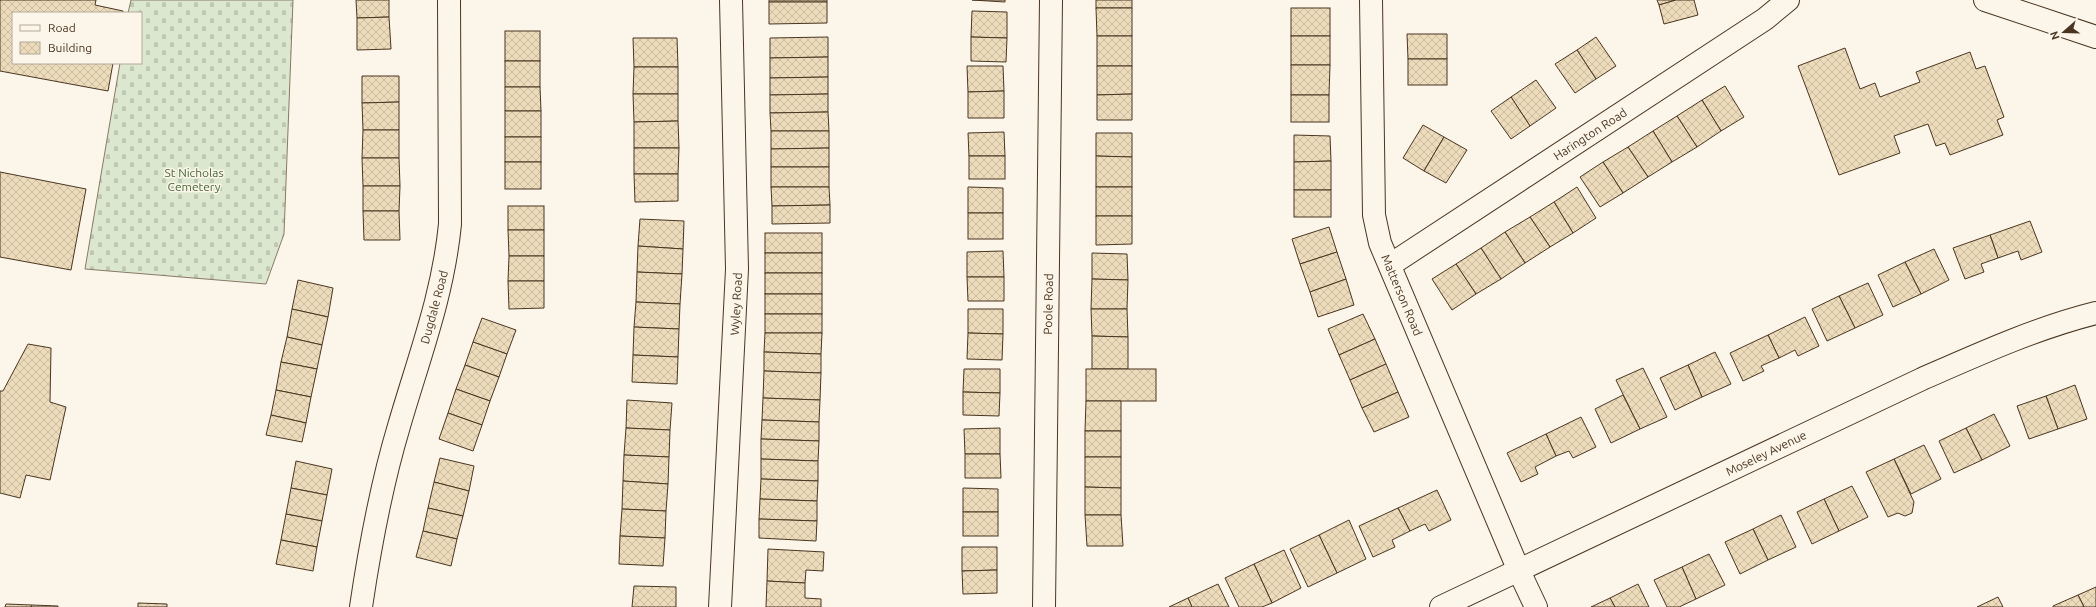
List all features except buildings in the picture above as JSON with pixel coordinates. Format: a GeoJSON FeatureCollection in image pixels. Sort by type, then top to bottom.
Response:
{"type":"FeatureCollection","features":[{"type":"Feature","properties":{"kind":"street","name":"Dugdale Road"},"geometry":{"type":"LineString","coordinates":[[360,607],[381,492],[398,427],[437,303],[447,257],[450,224],[449,0]]}},
{"type":"Feature","properties":{"kind":"street","name":"Wyley Road"},"geometry":{"type":"LineString","coordinates":[[720,607],[738,269],[731,0]]}},
{"type":"Feature","properties":{"kind":"street","name":"Poole Road"},"geometry":{"type":"LineString","coordinates":[[1044,607],[1051,0]]}},
{"type":"Feature","properties":{"kind":"street","name":"Matterson Road"},"geometry":{"type":"LineString","coordinates":[[1371,0],[1374,214],[1380,243],[1519,571],[1536,607]]}},
{"type":"Feature","properties":{"kind":"street","name":"Harington Road"},"geometry":{"type":"LineString","coordinates":[[1390,265],[1765,19],[1788,0]]}},
{"type":"Feature","properties":{"kind":"street"},"geometry":{"type":"LineString","coordinates":[[1985,0],[2096,36]]}},
{"type":"Feature","properties":{"kind":"street","name":"Moseley Avenue"},"geometry":{"type":"LineString","coordinates":[[1441,607],[1922,379],[1996,347],[2074,318],[2096,313]]}},
{"type":"Feature","properties":{"kind":"green space","name":"St Nicholas Cemetery"},"geometry":{"type":"Polygon","coordinates":[[[131,0],[293,0],[284,234],[266,284],[85,269],[120,64],[142,64],[142,12],[128,12],[131,0]]]}}]}
